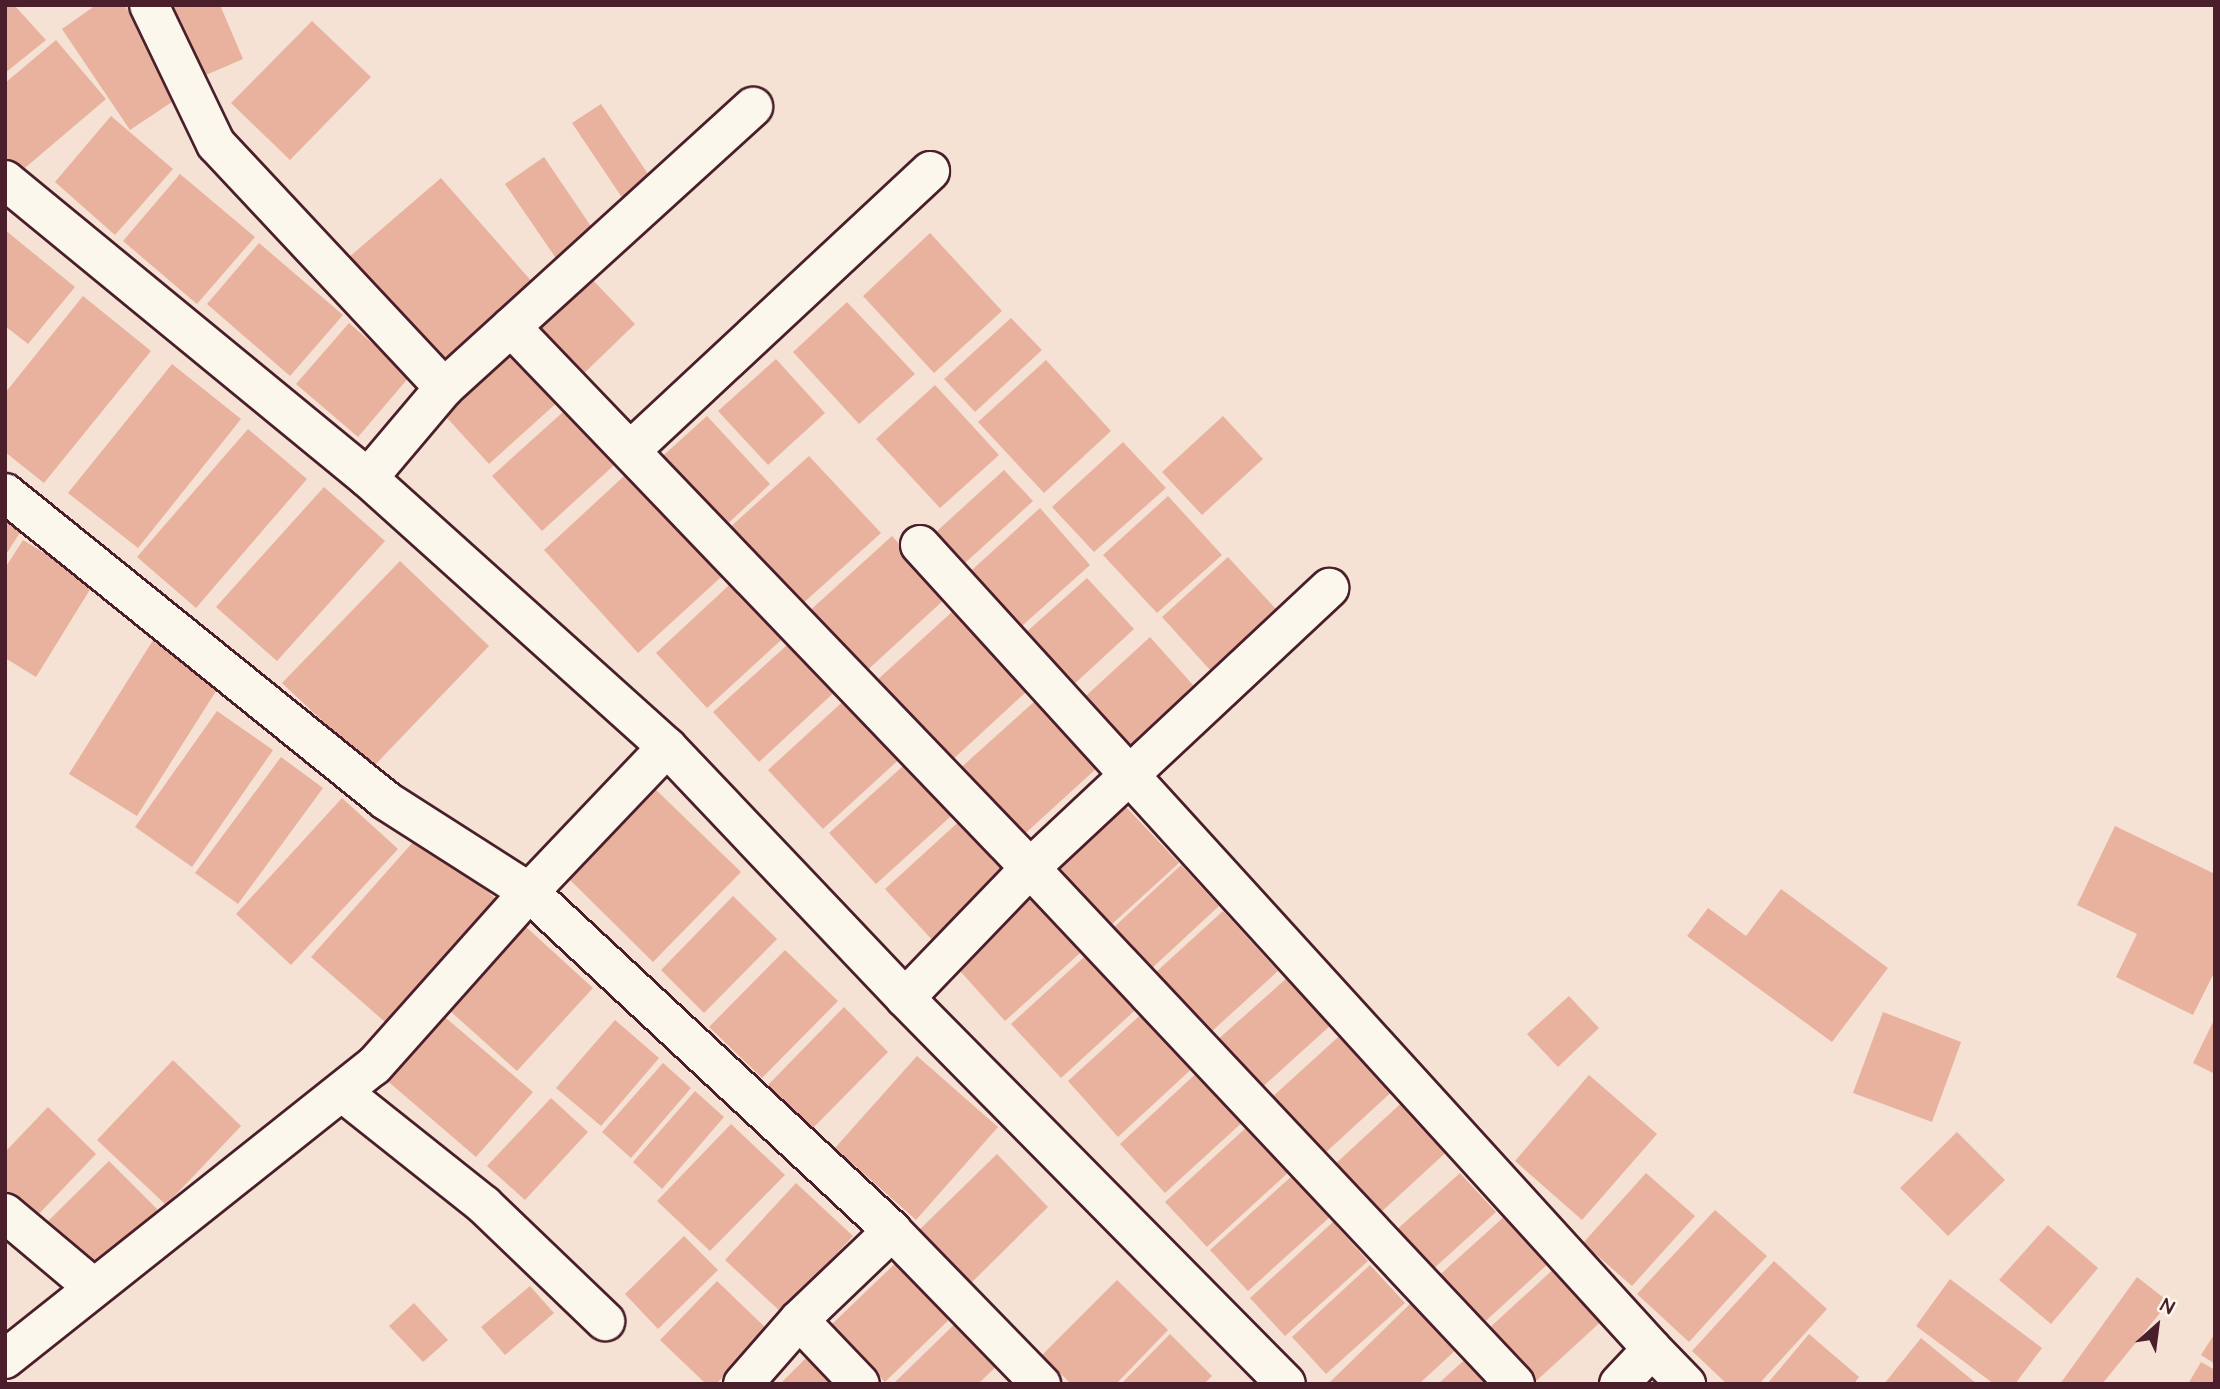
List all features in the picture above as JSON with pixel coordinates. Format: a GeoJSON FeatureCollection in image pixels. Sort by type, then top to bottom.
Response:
{"type":"FeatureCollection","features":[{"type":"Feature","properties":{"kind":"street"},"geometry":{"type":"LineString","coordinates":[[149,5],[216,144],[444,388]]}},
{"type":"Feature","properties":{"kind":"street"},"geometry":{"type":"LineString","coordinates":[[368,478],[444,388],[753,107]]}},
{"type":"Feature","properties":{"kind":"street"},"geometry":{"type":"LineString","coordinates":[[631,450],[930,171]]}},
{"type":"Feature","properties":{"kind":"street"},"geometry":{"type":"LineString","coordinates":[[5,180],[368,478],[667,747],[905,998],[1286,1384]]}},
{"type":"Feature","properties":{"kind":"street"},"geometry":{"type":"LineString","coordinates":[[511,327],[1030,868],[1515,1384]]}},
{"type":"Feature","properties":{"kind":"street"},"geometry":{"type":"LineString","coordinates":[[5,493],[385,800],[529,892],[892,1231],[1041,1384]]}},
{"type":"Feature","properties":{"kind":"street"},"geometry":{"type":"LineString","coordinates":[[920,545],[1686,1384]]}},
{"type":"Feature","properties":{"kind":"street"},"geometry":{"type":"LineString","coordinates":[[905,998],[1030,868],[1329,588]]}},
{"type":"Feature","properties":{"kind":"street"},"geometry":{"type":"LineString","coordinates":[[5,1359],[374,1066],[529,892],[667,747]]}},
{"type":"Feature","properties":{"kind":"street"},"geometry":{"type":"LineString","coordinates":[[342,1091],[484,1205],[605,1321]]}},
{"type":"Feature","properties":{"kind":"street"},"geometry":{"type":"LineString","coordinates":[[5,1213],[93,1287]]}},
{"type":"Feature","properties":{"kind":"street"},"geometry":{"type":"LineString","coordinates":[[743,1384],[799,1320],[892,1231]]}},
{"type":"Feature","properties":{"kind":"street"},"geometry":{"type":"LineString","coordinates":[[799,1320],[860,1384]]}},
{"type":"Feature","properties":{"kind":"street"},"geometry":{"type":"LineString","coordinates":[[1619,1384],[1652,1349]]}},
{"type":"Feature","properties":{"kind":"building"},"geometry":{"type":"Polygon","coordinates":[[[5,5],[14,5],[46,40],[5,73],[5,5]]]}},
{"type":"Feature","properties":{"kind":"building"},"geometry":{"type":"Polygon","coordinates":[[[96,5],[124,5],[184,94],[130,130],[62,29],[96,5]]]}},
{"type":"Feature","properties":{"kind":"building"},"geometry":{"type":"Polygon","coordinates":[[[168,5],[220,5],[243,59],[199,78],[168,5]]]}},
{"type":"Feature","properties":{"kind":"building"},"geometry":{"type":"Polygon","coordinates":[[[312,21],[371,77],[290,160],[231,103],[312,21]]]}},
{"type":"Feature","properties":{"kind":"building"},"geometry":{"type":"Polygon","coordinates":[[[56,40],[106,99],[19,173],[5,157],[5,83],[56,40]]]}},
{"type":"Feature","properties":{"kind":"building"},"geometry":{"type":"Polygon","coordinates":[[[601,104],[652,180],[623,199],[572,123],[601,104]]]}},
{"type":"Feature","properties":{"kind":"building"},"geometry":{"type":"Polygon","coordinates":[[[111,116],[173,169],[115,235],[55,182],[111,116]]]}},
{"type":"Feature","properties":{"kind":"building"},"geometry":{"type":"Polygon","coordinates":[[[544,157],[599,238],[560,264],[505,184],[544,157]]]}},
{"type":"Feature","properties":{"kind":"building"},"geometry":{"type":"Polygon","coordinates":[[[180,174],[255,237],[197,304],[123,241],[180,174]]]}},
{"type":"Feature","properties":{"kind":"building"},"geometry":{"type":"Polygon","coordinates":[[[441,178],[541,292],[448,373],[348,258],[441,178]]]}},
{"type":"Feature","properties":{"kind":"building"},"geometry":{"type":"Polygon","coordinates":[[[5,230],[75,287],[28,344],[5,326],[5,230]]]}},
{"type":"Feature","properties":{"kind":"building"},"geometry":{"type":"Polygon","coordinates":[[[930,233],[1002,311],[934,373],[863,296],[930,233]]]}},
{"type":"Feature","properties":{"kind":"building"},"geometry":{"type":"Polygon","coordinates":[[[259,243],[343,315],[290,376],[207,304],[259,243]]]}},
{"type":"Feature","properties":{"kind":"building"},"geometry":{"type":"Polygon","coordinates":[[[585,272],[635,324],[575,382],[524,331],[585,272]]]}},
{"type":"Feature","properties":{"kind":"building"},"geometry":{"type":"Polygon","coordinates":[[[83,296],[151,351],[44,483],[5,452],[5,393],[83,296]]]}},
{"type":"Feature","properties":{"kind":"building"},"geometry":{"type":"Polygon","coordinates":[[[847,302],[915,374],[859,424],[793,352],[847,302]]]}},
{"type":"Feature","properties":{"kind":"building"},"geometry":{"type":"Polygon","coordinates":[[[1011,318],[1042,350],[975,412],[944,379],[1011,318]]]}},
{"type":"Feature","properties":{"kind":"building"},"geometry":{"type":"Polygon","coordinates":[[[349,323],[410,376],[358,437],[296,384],[349,323]]]}},
{"type":"Feature","properties":{"kind":"building"},"geometry":{"type":"Polygon","coordinates":[[[509,344],[560,400],[489,464],[438,408],[509,344]]]}},
{"type":"Feature","properties":{"kind":"building"},"geometry":{"type":"Polygon","coordinates":[[[776,359],[825,413],[768,465],[718,411],[776,359]]]}},
{"type":"Feature","properties":{"kind":"building"},"geometry":{"type":"Polygon","coordinates":[[[1046,360],[1111,431],[1044,493],[978,422],[1046,360]]]}},
{"type":"Feature","properties":{"kind":"building"},"geometry":{"type":"Polygon","coordinates":[[[172,364],[241,419],[138,548],[68,493],[172,364]]]}},
{"type":"Feature","properties":{"kind":"building"},"geometry":{"type":"Polygon","coordinates":[[[935,385],[999,455],[940,508],[876,439],[935,385]]]}},
{"type":"Feature","properties":{"kind":"building"},"geometry":{"type":"Polygon","coordinates":[[[573,403],[623,457],[542,531],[492,476],[573,403]]]}},
{"type":"Feature","properties":{"kind":"building"},"geometry":{"type":"Polygon","coordinates":[[[707,416],[770,484],[720,531],[656,462],[707,416]]]}},
{"type":"Feature","properties":{"kind":"building"},"geometry":{"type":"Polygon","coordinates":[[[1223,416],[1263,459],[1202,515],[1162,472],[1223,416]]]}},
{"type":"Feature","properties":{"kind":"building"},"geometry":{"type":"Polygon","coordinates":[[[248,429],[307,479],[196,608],[137,557],[248,429]]]}},
{"type":"Feature","properties":{"kind":"building"},"geometry":{"type":"Polygon","coordinates":[[[1123,442],[1166,488],[1094,552],[1052,507],[1123,442]]]}},
{"type":"Feature","properties":{"kind":"building"},"geometry":{"type":"Polygon","coordinates":[[[809,456],[881,533],[800,606],[728,529],[809,456]]]}},
{"type":"Feature","properties":{"kind":"building"},"geometry":{"type":"Polygon","coordinates":[[[635,466],[730,569],[638,653],[544,550],[635,466]]]}},
{"type":"Feature","properties":{"kind":"building"},"geometry":{"type":"Polygon","coordinates":[[[1004,470],[1033,501],[954,573],[925,542],[1004,470]]]}},
{"type":"Feature","properties":{"kind":"building"},"geometry":{"type":"Polygon","coordinates":[[[324,487],[385,541],[277,661],[216,607],[324,487]]]}},
{"type":"Feature","properties":{"kind":"building"},"geometry":{"type":"Polygon","coordinates":[[[1168,496],[1222,555],[1157,613],[1103,555],[1168,496]]]}},
{"type":"Feature","properties":{"kind":"building"},"geometry":{"type":"Polygon","coordinates":[[[1040,508],[1090,565],[1013,634],[962,579],[1040,508]]]}},
{"type":"Feature","properties":{"kind":"building"},"geometry":{"type":"Polygon","coordinates":[[[5,517],[23,528],[5,556],[5,517]]]}},
{"type":"Feature","properties":{"kind":"building"},"geometry":{"type":"Polygon","coordinates":[[[892,536],[947,597],[861,676],[805,615],[892,536]]]}},
{"type":"Feature","properties":{"kind":"building"},"geometry":{"type":"Polygon","coordinates":[[[23,540],[94,583],[36,677],[5,658],[5,568],[23,540]]]}},
{"type":"Feature","properties":{"kind":"building"},"geometry":{"type":"Polygon","coordinates":[[[1228,557],[1276,609],[1210,670],[1162,617],[1228,557]]]}},
{"type":"Feature","properties":{"kind":"building"},"geometry":{"type":"Polygon","coordinates":[[[400,561],[489,646],[372,768],[282,683],[400,561]]]}},
{"type":"Feature","properties":{"kind":"building"},"geometry":{"type":"Polygon","coordinates":[[[740,575],[791,631],[707,708],[656,653],[740,575]]]}},
{"type":"Feature","properties":{"kind":"building"},"geometry":{"type":"Polygon","coordinates":[[[1087,578],[1134,629],[1071,687],[1023,635],[1087,578]]]}},
{"type":"Feature","properties":{"kind":"building"},"geometry":{"type":"Polygon","coordinates":[[[953,611],[1027,691],[949,763],[875,682],[953,611]]]}},
{"type":"Feature","properties":{"kind":"building"},"geometry":{"type":"Polygon","coordinates":[[[155,637],[223,680],[137,816],[69,774],[155,637]]]}},
{"type":"Feature","properties":{"kind":"building"},"geometry":{"type":"Polygon","coordinates":[[[796,637],[841,686],[759,762],[713,712],[796,637]]]}},
{"type":"Feature","properties":{"kind":"building"},"geometry":{"type":"Polygon","coordinates":[[[1150,637],[1201,694],[1128,761],[1076,705],[1150,637]]]}},
{"type":"Feature","properties":{"kind":"building"},"geometry":{"type":"Polygon","coordinates":[[[850,695],[905,754],[823,829],[768,770],[850,695]]]}},
{"type":"Feature","properties":{"kind":"building"},"geometry":{"type":"Polygon","coordinates":[[[1035,701],[1097,768],[1018,840],[956,772],[1035,701]]]}},
{"type":"Feature","properties":{"kind":"building"},"geometry":{"type":"Polygon","coordinates":[[[217,711],[273,750],[192,867],[135,827],[217,711]]]}},
{"type":"Feature","properties":{"kind":"building"},"geometry":{"type":"Polygon","coordinates":[[[914,756],[961,807],[876,884],[829,833],[914,756]]]}},
{"type":"Feature","properties":{"kind":"building"},"geometry":{"type":"Polygon","coordinates":[[[281,757],[323,788],[238,904],[195,873],[281,757]]]}},
{"type":"Feature","properties":{"kind":"building"},"geometry":{"type":"Polygon","coordinates":[[[652,786],[741,872],[653,962],[565,875],[652,786]]]}},
{"type":"Feature","properties":{"kind":"building"},"geometry":{"type":"Polygon","coordinates":[[[342,798],[398,849],[291,965],[236,914],[342,798]]]}},
{"type":"Feature","properties":{"kind":"building"},"geometry":{"type":"Polygon","coordinates":[[[1126,807],[1179,863],[1111,925],[1059,867],[1126,807]]]}},
{"type":"Feature","properties":{"kind":"building"},"geometry":{"type":"Polygon","coordinates":[[[966,815],[1016,870],[935,943],[885,889],[966,815]]]}},
{"type":"Feature","properties":{"kind":"building"},"geometry":{"type":"Polygon","coordinates":[[[2115,826],[2215,874],[2215,971],[2193,1015],[2116,977],[2137,934],[2077,905],[2115,826]]]}},
{"type":"Feature","properties":{"kind":"building"},"geometry":{"type":"Polygon","coordinates":[[[421,833],[495,898],[385,1022],[311,957],[421,833]]]}},
{"type":"Feature","properties":{"kind":"building"},"geometry":{"type":"Polygon","coordinates":[[[1181,865],[1219,906],[1150,970],[1113,928],[1181,865]]]}},
{"type":"Feature","properties":{"kind":"building"},"geometry":{"type":"Polygon","coordinates":[[[1034,885],[1089,945],[1005,1021],[951,961],[1034,885]]]}},
{"type":"Feature","properties":{"kind":"building"},"geometry":{"type":"Polygon","coordinates":[[[1781,889],[1888,968],[1832,1042],[1687,936],[1708,908],[1746,936],[1781,889]]]}},
{"type":"Feature","properties":{"kind":"building"},"geometry":{"type":"Polygon","coordinates":[[[733,896],[777,939],[704,1013],[661,970],[733,896]]]}},
{"type":"Feature","properties":{"kind":"building"},"geometry":{"type":"Polygon","coordinates":[[[1223,911],[1278,971],[1210,1033],[1155,973],[1223,911]]]}},
{"type":"Feature","properties":{"kind":"building"},"geometry":{"type":"Polygon","coordinates":[[[525,926],[593,988],[517,1071],[449,1010],[525,926]]]}},
{"type":"Feature","properties":{"kind":"building"},"geometry":{"type":"Polygon","coordinates":[[[1093,949],[1143,1003],[1061,1078],[1011,1024],[1093,949]]]}},
{"type":"Feature","properties":{"kind":"building"},"geometry":{"type":"Polygon","coordinates":[[[785,950],[838,1001],[762,1078],[709,1027],[785,950]]]}},
{"type":"Feature","properties":{"kind":"building"},"geometry":{"type":"Polygon","coordinates":[[[1289,976],[1332,1024],[1258,1091],[1215,1042],[1289,976]]]}},
{"type":"Feature","properties":{"kind":"building"},"geometry":{"type":"Polygon","coordinates":[[[1569,996],[1599,1028],[1558,1067],[1527,1034],[1569,996]]]}},
{"type":"Feature","properties":{"kind":"building"},"geometry":{"type":"Polygon","coordinates":[[[844,1007],[888,1052],[813,1128],[768,1085],[844,1007]]]}},
{"type":"Feature","properties":{"kind":"building"},"geometry":{"type":"Polygon","coordinates":[[[1148,1008],[1198,1063],[1118,1137],[1068,1081],[1148,1008]]]}},
{"type":"Feature","properties":{"kind":"building"},"geometry":{"type":"Polygon","coordinates":[[[1883,1012],[1961,1042],[1932,1122],[1853,1093],[1883,1012]]]}},
{"type":"Feature","properties":{"kind":"building"},"geometry":{"type":"Polygon","coordinates":[[[440,1013],[533,1092],[476,1157],[384,1078],[440,1013]]]}},
{"type":"Feature","properties":{"kind":"building"},"geometry":{"type":"Polygon","coordinates":[[[2215,1018],[2215,1074],[2193,1063],[2215,1018]]]}},
{"type":"Feature","properties":{"kind":"building"},"geometry":{"type":"Polygon","coordinates":[[[615,1020],[659,1058],[601,1126],[556,1088],[615,1020]]]}},
{"type":"Feature","properties":{"kind":"building"},"geometry":{"type":"Polygon","coordinates":[[[1347,1029],[1398,1086],[1323,1155],[1270,1099],[1347,1029]]]}},
{"type":"Feature","properties":{"kind":"building"},"geometry":{"type":"Polygon","coordinates":[[[917,1056],[998,1127],[916,1220],[835,1148],[917,1056]]]}},
{"type":"Feature","properties":{"kind":"building"},"geometry":{"type":"Polygon","coordinates":[[[173,1060],[241,1126],[166,1205],[97,1140],[173,1060]]]}},
{"type":"Feature","properties":{"kind":"building"},"geometry":{"type":"Polygon","coordinates":[[[663,1063],[691,1088],[631,1158],[602,1132],[663,1063]]]}},
{"type":"Feature","properties":{"kind":"building"},"geometry":{"type":"Polygon","coordinates":[[[1202,1068],[1247,1118],[1165,1193],[1120,1144],[1202,1068]]]}},
{"type":"Feature","properties":{"kind":"building"},"geometry":{"type":"Polygon","coordinates":[[[1589,1075],[1657,1134],[1582,1220],[1515,1161],[1589,1075]]]}},
{"type":"Feature","properties":{"kind":"building"},"geometry":{"type":"Polygon","coordinates":[[[695,1091],[724,1117],[662,1189],[633,1162],[695,1091]]]}},
{"type":"Feature","properties":{"kind":"building"},"geometry":{"type":"Polygon","coordinates":[[[1409,1096],[1454,1145],[1379,1214],[1334,1165],[1409,1096]]]}},
{"type":"Feature","properties":{"kind":"building"},"geometry":{"type":"Polygon","coordinates":[[[551,1098],[588,1132],[525,1200],[487,1166],[551,1098]]]}},
{"type":"Feature","properties":{"kind":"building"},"geometry":{"type":"Polygon","coordinates":[[[48,1107],[96,1154],[34,1219],[5,1192],[5,1152],[48,1107]]]}},
{"type":"Feature","properties":{"kind":"building"},"geometry":{"type":"Polygon","coordinates":[[[731,1124],[785,1175],[710,1251],[657,1201],[731,1124]]]}},
{"type":"Feature","properties":{"kind":"building"},"geometry":{"type":"Polygon","coordinates":[[[1250,1124],[1292,1169],[1207,1247],[1165,1202],[1250,1124]]]}},
{"type":"Feature","properties":{"kind":"building"},"geometry":{"type":"Polygon","coordinates":[[[1957,1132],[2005,1180],[1948,1236],[1900,1188],[1957,1132]]]}},
{"type":"Feature","properties":{"kind":"building"},"geometry":{"type":"Polygon","coordinates":[[[997,1154],[1048,1207],[964,1290],[912,1237],[997,1154]]]}},
{"type":"Feature","properties":{"kind":"building"},"geometry":{"type":"Polygon","coordinates":[[[109,1161],[158,1210],[92,1273],[45,1224],[109,1161]]]}},
{"type":"Feature","properties":{"kind":"building"},"geometry":{"type":"Polygon","coordinates":[[[1460,1173],[1496,1212],[1431,1271],[1394,1232],[1460,1173]]]}},
{"type":"Feature","properties":{"kind":"building"},"geometry":{"type":"Polygon","coordinates":[[[1646,1173],[1695,1216],[1632,1286],[1583,1243],[1646,1173]]]}},
{"type":"Feature","properties":{"kind":"building"},"geometry":{"type":"Polygon","coordinates":[[[1294,1174],[1331,1216],[1248,1291],[1210,1250],[1294,1174]]]}},
{"type":"Feature","properties":{"kind":"building"},"geometry":{"type":"Polygon","coordinates":[[[796,1183],[853,1236],[782,1313],[725,1260],[796,1183]]]}},
{"type":"Feature","properties":{"kind":"building"},"geometry":{"type":"Polygon","coordinates":[[[1715,1210],[1767,1256],[1689,1342],[1637,1294],[1715,1210]]]}},
{"type":"Feature","properties":{"kind":"building"},"geometry":{"type":"Polygon","coordinates":[[[1506,1215],[1550,1262],[1477,1329],[1433,1281],[1506,1215]]]}},
{"type":"Feature","properties":{"kind":"building"},"geometry":{"type":"Polygon","coordinates":[[[1333,1222],[1368,1261],[1285,1336],[1250,1298],[1333,1222]]]}},
{"type":"Feature","properties":{"kind":"building"},"geometry":{"type":"Polygon","coordinates":[[[2048,1225],[2098,1268],[2051,1324],[1999,1280],[2048,1225]]]}},
{"type":"Feature","properties":{"kind":"building"},"geometry":{"type":"Polygon","coordinates":[[[684,1236],[718,1270],[658,1329],[625,1294],[684,1236]]]}},
{"type":"Feature","properties":{"kind":"building"},"geometry":{"type":"Polygon","coordinates":[[[905,1254],[959,1310],[885,1382],[830,1326],[905,1254]]]}},
{"type":"Feature","properties":{"kind":"building"},"geometry":{"type":"Polygon","coordinates":[[[1774,1261],[1827,1309],[1759,1384],[1727,1384],[1692,1351],[1774,1261]]]}},
{"type":"Feature","properties":{"kind":"building"},"geometry":{"type":"Polygon","coordinates":[[[1370,1265],[1405,1303],[1326,1374],[1292,1337],[1370,1265]]]}},
{"type":"Feature","properties":{"kind":"building"},"geometry":{"type":"Polygon","coordinates":[[[1558,1265],[1606,1317],[1534,1383],[1486,1331],[1558,1265]]]}},
{"type":"Feature","properties":{"kind":"building"},"geometry":{"type":"Polygon","coordinates":[[[2137,1277],[2169,1302],[2102,1384],[2060,1384],[2137,1277]]]}},
{"type":"Feature","properties":{"kind":"building"},"geometry":{"type":"Polygon","coordinates":[[[1950,1279],[2042,1348],[2015,1384],[1994,1384],[1916,1326],[1950,1279]]]}},
{"type":"Feature","properties":{"kind":"building"},"geometry":{"type":"Polygon","coordinates":[[[1117,1280],[1168,1330],[1116,1384],[1071,1384],[1042,1355],[1117,1280]]]}},
{"type":"Feature","properties":{"kind":"building"},"geometry":{"type":"Polygon","coordinates":[[[717,1281],[768,1330],[716,1384],[706,1384],[660,1340],[717,1281]]]}},
{"type":"Feature","properties":{"kind":"building"},"geometry":{"type":"Polygon","coordinates":[[[530,1286],[554,1313],[505,1355],[481,1327],[530,1286]]]}},
{"type":"Feature","properties":{"kind":"building"},"geometry":{"type":"Polygon","coordinates":[[[1416,1298],[1460,1346],[1419,1384],[1328,1384],[1416,1298]]]}},
{"type":"Feature","properties":{"kind":"building"},"geometry":{"type":"Polygon","coordinates":[[[414,1303],[448,1340],[423,1362],[389,1326],[414,1303]]]}},
{"type":"Feature","properties":{"kind":"building"},"geometry":{"type":"Polygon","coordinates":[[[963,1316],[1004,1359],[978,1384],[893,1384],[963,1316]]]}},
{"type":"Feature","properties":{"kind":"building"},"geometry":{"type":"Polygon","coordinates":[[[2215,1333],[2215,1364],[2201,1355],[2215,1333]]]}},
{"type":"Feature","properties":{"kind":"building"},"geometry":{"type":"Polygon","coordinates":[[[1170,1334],[1212,1376],[1204,1384],[1121,1384],[1170,1334]]]}},
{"type":"Feature","properties":{"kind":"building"},"geometry":{"type":"Polygon","coordinates":[[[1809,1334],[1859,1377],[1854,1384],[1767,1384],[1809,1334]]]}},
{"type":"Feature","properties":{"kind":"building"},"geometry":{"type":"Polygon","coordinates":[[[1921,1338],[1977,1384],[1884,1384],[1921,1338]]]}},
{"type":"Feature","properties":{"kind":"building"},"geometry":{"type":"Polygon","coordinates":[[[813,1351],[846,1384],[780,1384],[813,1351]]]}},
{"type":"Feature","properties":{"kind":"building"},"geometry":{"type":"Polygon","coordinates":[[[1472,1353],[1500,1384],[1438,1384],[1472,1353]]]}},
{"type":"Feature","properties":{"kind":"building"},"geometry":{"type":"Polygon","coordinates":[[[2201,1362],[2215,1370],[2215,1384],[2188,1384],[2201,1362]]]}}]}
